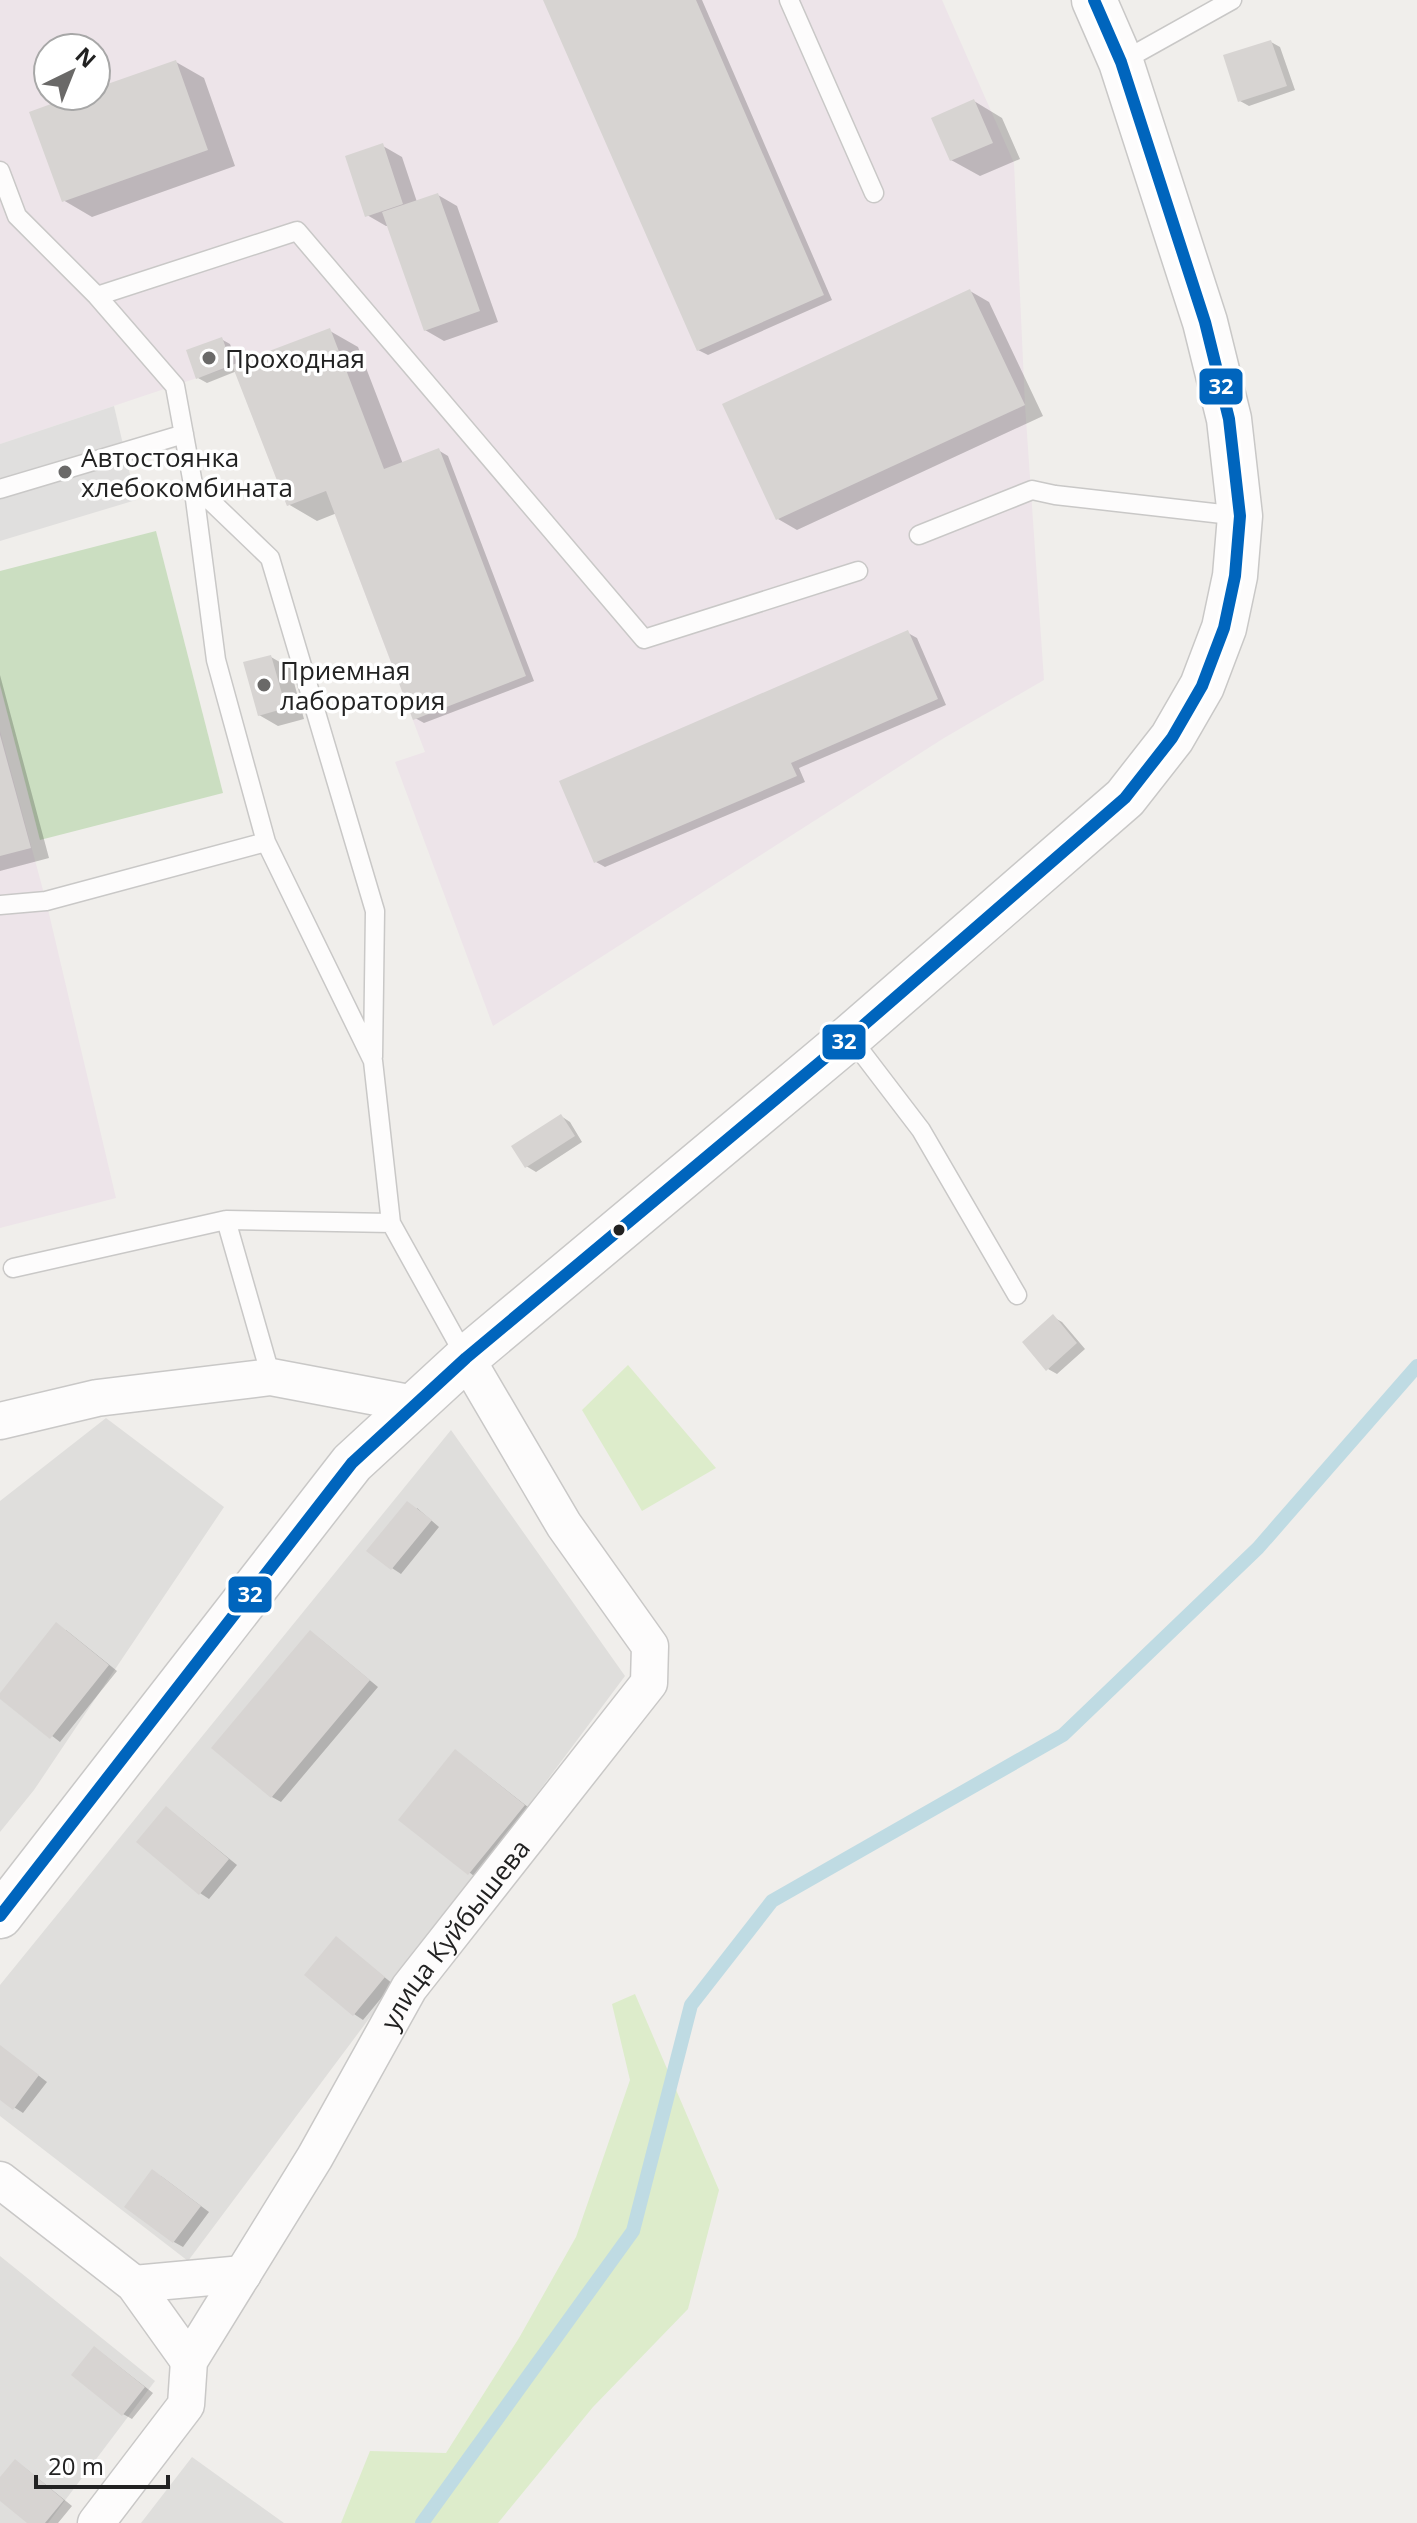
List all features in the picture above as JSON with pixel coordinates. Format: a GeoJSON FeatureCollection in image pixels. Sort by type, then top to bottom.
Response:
{"type":"FeatureCollection","features":[{"type":"Feature","properties":{"kind":"street"},"geometry":{"type":"LineString","coordinates":[[0,1916],[352,1463],[466,1358],[850,1037],[1125,798],[1172,738],[1202,686],[1224,628],[1235,576],[1240,516],[1229,419],[1205,322],[1121,62],[1094,0]]}},
{"type":"Feature","properties":{"kind":"street","name":"улица Куйбышева"},"geometry":{"type":"LineString","coordinates":[[96,2523],[186,2405],[189,2361],[315,2157],[409,1988],[649,1683],[650,1646],[564,1525],[466,1358]]}},
{"type":"Feature","properties":{"kind":"street"},"geometry":{"type":"LineString","coordinates":[[0,1421],[97,1398],[271,1377],[414,1404]]}},
{"type":"Feature","properties":{"kind":"street"},"geometry":{"type":"LineString","coordinates":[[0,2180],[134,2284],[189,2361]]}},
{"type":"Feature","properties":{"kind":"street"},"geometry":{"type":"LineString","coordinates":[[134,2284],[243,2274]]}},
{"type":"Feature","properties":{"kind":"lane"},"geometry":{"type":"LineString","coordinates":[[789,0],[874,193]]}},
{"type":"Feature","properties":{"kind":"lane"},"geometry":{"type":"LineString","coordinates":[[1121,62],[1232,0]]}},
{"type":"Feature","properties":{"kind":"lane"},"geometry":{"type":"LineString","coordinates":[[0,171],[17,216],[97,296],[175,386],[193,484],[216,660],[266,842],[373,1061]]}},
{"type":"Feature","properties":{"kind":"lane"},"geometry":{"type":"LineString","coordinates":[[97,296],[297,231],[644,639],[858,571]]}},
{"type":"Feature","properties":{"kind":"lane"},"geometry":{"type":"LineString","coordinates":[[0,489],[184,434]]}},
{"type":"Feature","properties":{"kind":"lane"},"geometry":{"type":"LineString","coordinates":[[193,484],[270,558],[375,911],[373,1061],[391,1223],[466,1358]]}},
{"type":"Feature","properties":{"kind":"lane"},"geometry":{"type":"LineString","coordinates":[[919,535],[1032,490],[1240,516]]}},
{"type":"Feature","properties":{"kind":"lane"},"geometry":{"type":"LineString","coordinates":[[0,905],[46,901],[266,842]]}},
{"type":"Feature","properties":{"kind":"lane"},"geometry":{"type":"LineString","coordinates":[[850,1037],[921,1130],[1017,1295]]}},
{"type":"Feature","properties":{"kind":"lane"},"geometry":{"type":"LineString","coordinates":[[13,1268],[226,1220],[391,1223]]}},
{"type":"Feature","properties":{"kind":"lane"},"geometry":{"type":"LineString","coordinates":[[226,1220],[271,1377]]}},
{"type":"Feature","properties":{"kind":"shaded area"},"geometry":{"type":"Polygon","coordinates":[[[0,0],[942,0],[1014,163],[1025,405],[1044,680],[944,738],[493,1026],[395,762],[425,752],[326,491],[287,506],[233,366],[0,444],[0,0]]]}},
{"type":"Feature","properties":{"kind":"shaded area","name":"Автостоянка хлебокомбината"},"geometry":{"type":"Polygon","coordinates":[[[114,406],[136,500],[0,541],[0,444],[114,406]]]}},
{"type":"Feature","properties":{"kind":"shaded area"},"geometry":{"type":"Polygon","coordinates":[[[0,731],[46,901],[116,1198],[0,1228],[0,731]]]}},
{"type":"Feature","properties":{"kind":"shaded area"},"geometry":{"type":"Polygon","coordinates":[[[106,1418],[224,1507],[34,1790],[0,1832],[0,1501],[106,1418]]]}},
{"type":"Feature","properties":{"kind":"shaded area"},"geometry":{"type":"Polygon","coordinates":[[[451,1430],[625,1676],[188,2261],[0,2116],[0,1985],[451,1430]]]}},
{"type":"Feature","properties":{"kind":"shaded area"},"geometry":{"type":"Polygon","coordinates":[[[0,2256],[155,2381],[48,2523],[0,2523],[0,2256]]]}},
{"type":"Feature","properties":{"kind":"shaded area"},"geometry":{"type":"Polygon","coordinates":[[[192,2457],[284,2523],[141,2523],[192,2457]]]}},
{"type":"Feature","properties":{"kind":"green space"},"geometry":{"type":"Polygon","coordinates":[[[156,531],[223,793],[40,840],[0,685],[0,571],[156,531]]]}},
{"type":"Feature","properties":{"kind":"green space"},"geometry":{"type":"Polygon","coordinates":[[[628,1365],[716,1468],[642,1511],[582,1410],[628,1365]]]}},
{"type":"Feature","properties":{"kind":"green space"},"geometry":{"type":"Polygon","coordinates":[[[635,1994],[719,2190],[688,2309],[593,2407],[498,2523],[341,2523],[370,2451],[446,2453],[519,2338],[576,2237],[630,2080],[612,2004],[635,1994]]]}},
{"type":"Feature","properties":{"kind":"building"},"geometry":{"type":"Polygon","coordinates":[[[543,0],[696,0],[824,295],[697,351],[543,0]]]}},
{"type":"Feature","properties":{"kind":"building"},"geometry":{"type":"Polygon","coordinates":[[[1271,40],[1287,86],[1238,102],[1223,55],[1271,40]]]}},
{"type":"Feature","properties":{"kind":"building"},"geometry":{"type":"Polygon","coordinates":[[[176,60],[208,150],[62,202],[29,112],[112,112],[112,82],[176,60]]]}},
{"type":"Feature","properties":{"kind":"building"},"geometry":{"type":"Polygon","coordinates":[[[974,99],[993,143],[950,161],[931,118],[974,99]]]}},
{"type":"Feature","properties":{"kind":"building"},"geometry":{"type":"Polygon","coordinates":[[[383,143],[403,204],[365,217],[345,156],[383,143]]]}},
{"type":"Feature","properties":{"kind":"building"},"geometry":{"type":"Polygon","coordinates":[[[438,193],[480,311],[424,331],[382,212],[438,193]]]}},
{"type":"Feature","properties":{"kind":"building"},"geometry":{"type":"Polygon","coordinates":[[[970,289],[1025,405],[776,520],[722,404],[970,289]]]}},
{"type":"Feature","properties":{"kind":"building"},"geometry":{"type":"Polygon","coordinates":[[[330,328],[384,469],[439,448],[526,676],[413,720],[326,491],[287,506],[232,365],[330,328]]]}},
{"type":"Feature","properties":{"kind":"building","name":"Проходная"},"geometry":{"type":"Polygon","coordinates":[[[222,337],[232,365],[196,379],[186,350],[222,337]]]}},
{"type":"Feature","properties":{"kind":"building"},"geometry":{"type":"Polygon","coordinates":[[[908,630],[938,699],[791,763],[797,776],[594,863],[559,781],[908,630]]]}},
{"type":"Feature","properties":{"kind":"building","name":"Приемная лаборатория"},"geometry":{"type":"Polygon","coordinates":[[[271,655],[286,708],[258,716],[243,662],[271,655]]]}},
{"type":"Feature","properties":{"kind":"building"},"geometry":{"type":"Polygon","coordinates":[[[0,735],[31,848],[0,856],[0,735]]]}},
{"type":"Feature","properties":{"kind":"building"},"geometry":{"type":"Polygon","coordinates":[[[561,1114],[575,1136],[525,1168],[511,1146],[561,1114]]]}},
{"type":"Feature","properties":{"kind":"building"},"geometry":{"type":"Polygon","coordinates":[[[1053,1314],[1077,1343],[1046,1371],[1022,1342],[1053,1314]]]}},
{"type":"Feature","properties":{"kind":"building"},"geometry":{"type":"Polygon","coordinates":[[[407,1501],[432,1520],[391,1570],[366,1551],[407,1501]]]}},
{"type":"Feature","properties":{"kind":"building"},"geometry":{"type":"Polygon","coordinates":[[[56,1622],[109,1665],[50,1739],[0,1699],[0,1693],[56,1622]]]}},
{"type":"Feature","properties":{"kind":"building"},"geometry":{"type":"Polygon","coordinates":[[[310,1630],[370,1680],[271,1798],[211,1748],[310,1630]]]}},
{"type":"Feature","properties":{"kind":"building"},"geometry":{"type":"Polygon","coordinates":[[[455,1749],[525,1805],[468,1875],[398,1820],[455,1749]]]}},
{"type":"Feature","properties":{"kind":"building"},"geometry":{"type":"Polygon","coordinates":[[[166,1806],[229,1859],[199,1895],[136,1842],[166,1806]]]}},
{"type":"Feature","properties":{"kind":"building"},"geometry":{"type":"Polygon","coordinates":[[[336,1936],[385,1977],[353,2016],[304,1975],[336,1936]]]}},
{"type":"Feature","properties":{"kind":"building"},"geometry":{"type":"Polygon","coordinates":[[[0,2045],[39,2075],[13,2110],[0,2100],[0,2045]]]}},
{"type":"Feature","properties":{"kind":"building"},"geometry":{"type":"Polygon","coordinates":[[[152,2169],[201,2206],[173,2243],[124,2207],[152,2169]]]}},
{"type":"Feature","properties":{"kind":"building"},"geometry":{"type":"Polygon","coordinates":[[[94,2346],[145,2387],[122,2416],[71,2375],[94,2346]]]}},
{"type":"Feature","properties":{"kind":"building"},"geometry":{"type":"Polygon","coordinates":[[[15,2459],[64,2500],[45,2523],[27,2523],[0,2501],[0,2477],[15,2459]]]}},
{"type":"Feature","properties":{"kind":"waterway"},"geometry":{"type":"LineString","coordinates":[[422,2523],[633,2231],[691,2005],[772,1901],[1063,1735],[1258,1548],[1417,1366]]}},
{"type":"Feature","properties":{"kind":"transit line","name":"32"},"geometry":{"type":"LineString","coordinates":[[0,1916],[352,1463],[466,1358],[850,1037],[1125,798],[1172,738],[1202,686],[1224,628],[1235,576],[1240,516],[1229,419],[1205,322],[1121,62],[1094,0]]}},
{"type":"Feature","properties":{"kind":"place","name":"Проходная"},"geometry":{"type":"Point","coordinates":[209,358]}},
{"type":"Feature","properties":{"kind":"place","name":"Автостоянка хлебокомбината"},"geometry":{"type":"Point","coordinates":[65,472]}},
{"type":"Feature","properties":{"kind":"place","name":"Приемная лаборатория"},"geometry":{"type":"Point","coordinates":[264,685]}}]}
